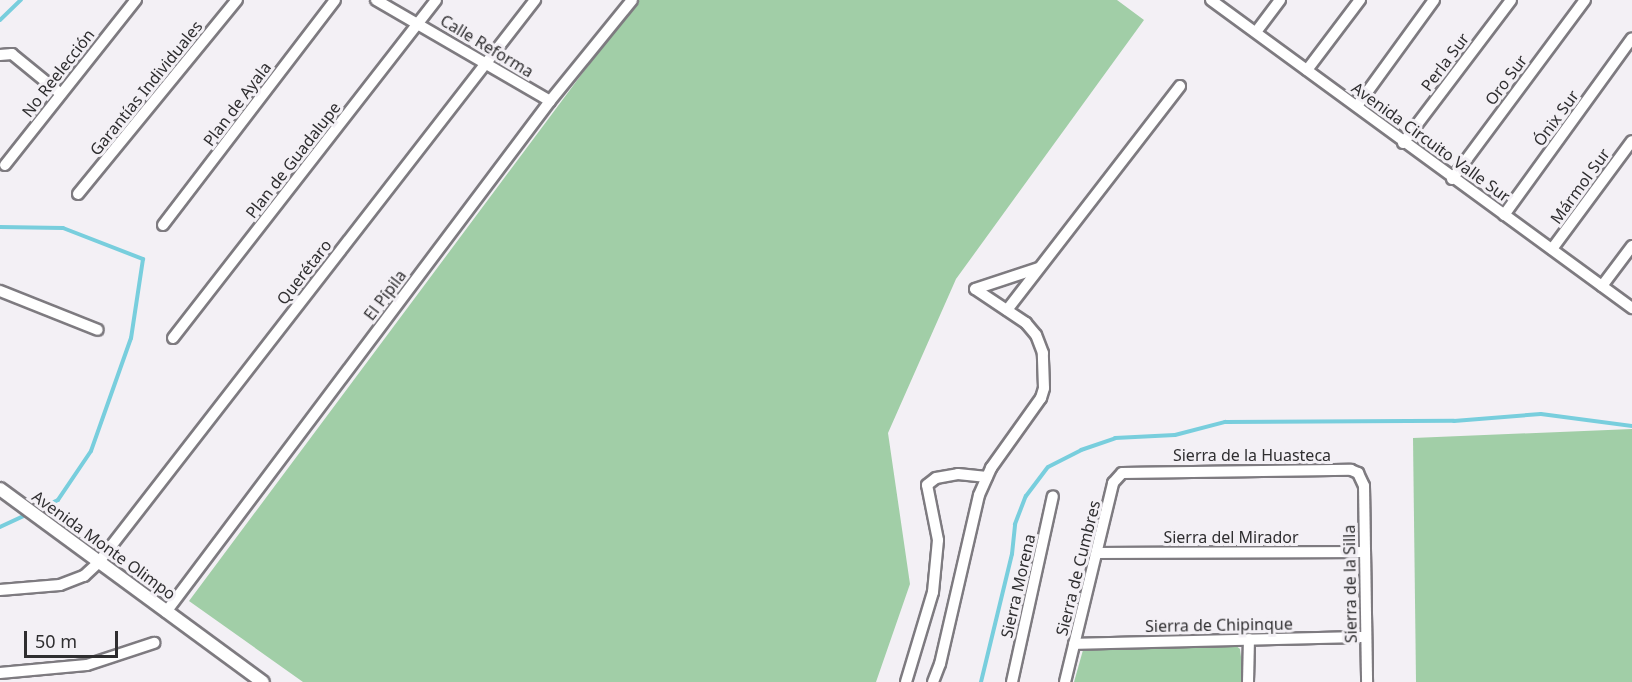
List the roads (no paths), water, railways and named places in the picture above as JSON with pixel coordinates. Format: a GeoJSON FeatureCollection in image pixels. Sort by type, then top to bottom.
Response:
{"type":"FeatureCollection","features":[{"type":"Feature","properties":{"kind":"street","name":"No Reelección"},"geometry":{"type":"LineString","coordinates":[[5,165],[136,0]]}},
{"type":"Feature","properties":{"kind":"street","name":"Garantías Individuales"},"geometry":{"type":"LineString","coordinates":[[78,194],[237,0]]}},
{"type":"Feature","properties":{"kind":"street","name":"Plan de Ayala"},"geometry":{"type":"LineString","coordinates":[[163,225],[335,0]]}},
{"type":"Feature","properties":{"kind":"street","name":"Calle Reforma"},"geometry":{"type":"LineString","coordinates":[[376,0],[550,101]]}},
{"type":"Feature","properties":{"kind":"street","name":"Plan de Guadalupe"},"geometry":{"type":"LineString","coordinates":[[173,338],[436,0]]}},
{"type":"Feature","properties":{"kind":"street","name":"Querétaro"},"geometry":{"type":"LineString","coordinates":[[0,590],[60,585],[84,576],[99,563],[535,0]]}},
{"type":"Feature","properties":{"kind":"street","name":"El Pípila"},"geometry":{"type":"LineString","coordinates":[[166,612],[550,101],[632,0]]}},
{"type":"Feature","properties":{"kind":"street","name":"Avenida Circuito Valle Sur"},"geometry":{"type":"LineString","coordinates":[[1211,0],[1357,106],[1452,179],[1632,308]]}},
{"type":"Feature","properties":{"kind":"street"},"geometry":{"type":"LineString","coordinates":[[1256,32],[1280,0]]}},
{"type":"Feature","properties":{"kind":"street"},"geometry":{"type":"LineString","coordinates":[[1307,70],[1360,0]]}},
{"type":"Feature","properties":{"kind":"street"},"geometry":{"type":"LineString","coordinates":[[1357,106],[1434,0]]}},
{"type":"Feature","properties":{"kind":"street","name":"Perla Sur"},"geometry":{"type":"LineString","coordinates":[[1403,143],[1511,0]]}},
{"type":"Feature","properties":{"kind":"street","name":"Oro Sur"},"geometry":{"type":"LineString","coordinates":[[1452,179],[1585,0]]}},
{"type":"Feature","properties":{"kind":"street","name":"Ónix Sur"},"geometry":{"type":"LineString","coordinates":[[1504,215],[1632,38]]}},
{"type":"Feature","properties":{"kind":"street"},"geometry":{"type":"LineString","coordinates":[[0,56],[12,54],[61,94]]}},
{"type":"Feature","properties":{"kind":"street"},"geometry":{"type":"LineString","coordinates":[[1007,310],[1180,86]]}},
{"type":"Feature","properties":{"kind":"street","name":"Mármol Sur"},"geometry":{"type":"LineString","coordinates":[[1552,249],[1632,141]]}},
{"type":"Feature","properties":{"kind":"street"},"geometry":{"type":"LineString","coordinates":[[1602,286],[1632,246]]}},
{"type":"Feature","properties":{"kind":"street"},"geometry":{"type":"LineString","coordinates":[[933,682],[940,664],[979,495],[987,477],[1044,388],[1042,353],[1036,335],[1007,310],[975,289],[1039,268]]}},
{"type":"Feature","properties":{"kind":"street"},"geometry":{"type":"LineString","coordinates":[[0,291],[98,330]]}},
{"type":"Feature","properties":{"kind":"street","name":"Sierra de la Huasteca"},"geometry":{"type":"LineString","coordinates":[[1131,470],[1351,470],[1358,473],[1364,486]]}},
{"type":"Feature","properties":{"kind":"street","name":"Sierra de Cumbres"},"geometry":{"type":"LineString","coordinates":[[1065,682],[1098,553],[1113,483],[1122,473],[1131,470]]}},
{"type":"Feature","properties":{"kind":"street"},"geometry":{"type":"LineString","coordinates":[[906,682],[933,592],[938,540],[927,485],[936,478],[958,474],[987,477]]}},
{"type":"Feature","properties":{"kind":"street","name":"Sierra de la Silla"},"geometry":{"type":"LineString","coordinates":[[1364,486],[1363,552],[1367,682]]}},
{"type":"Feature","properties":{"kind":"street","name":"Avenida Monte Olimpo"},"geometry":{"type":"LineString","coordinates":[[0,489],[60,536],[263,682]]}},
{"type":"Feature","properties":{"kind":"street","name":"Sierra Morena"},"geometry":{"type":"LineString","coordinates":[[1012,682],[1053,496]]}},
{"type":"Feature","properties":{"kind":"street","name":"Sierra del Mirador"},"geometry":{"type":"LineString","coordinates":[[1098,553],[1363,552]]}},
{"type":"Feature","properties":{"kind":"street","name":"Sierra de Chipinque"},"geometry":{"type":"LineString","coordinates":[[1074,644],[1365,637]]}},
{"type":"Feature","properties":{"kind":"street"},"geometry":{"type":"LineString","coordinates":[[1248,682],[1249,639]]}},
{"type":"Feature","properties":{"kind":"street"},"geometry":{"type":"LineString","coordinates":[[0,673],[87,665],[154,643]]}},
{"type":"Feature","properties":{"kind":"waterway"},"geometry":{"type":"LineString","coordinates":[[0,20],[21,0]]}},
{"type":"Feature","properties":{"kind":"waterway"},"geometry":{"type":"LineString","coordinates":[[0,227],[63,228],[143,259],[131,338],[91,451],[58,500],[0,527]]}},
{"type":"Feature","properties":{"kind":"waterway"},"geometry":{"type":"LineString","coordinates":[[981,682],[1012,554],[1015,524],[1026,496],[1048,467],[1081,450],[1115,438],[1175,435],[1225,422],[1454,421],[1541,414],[1632,426]]}}]}
